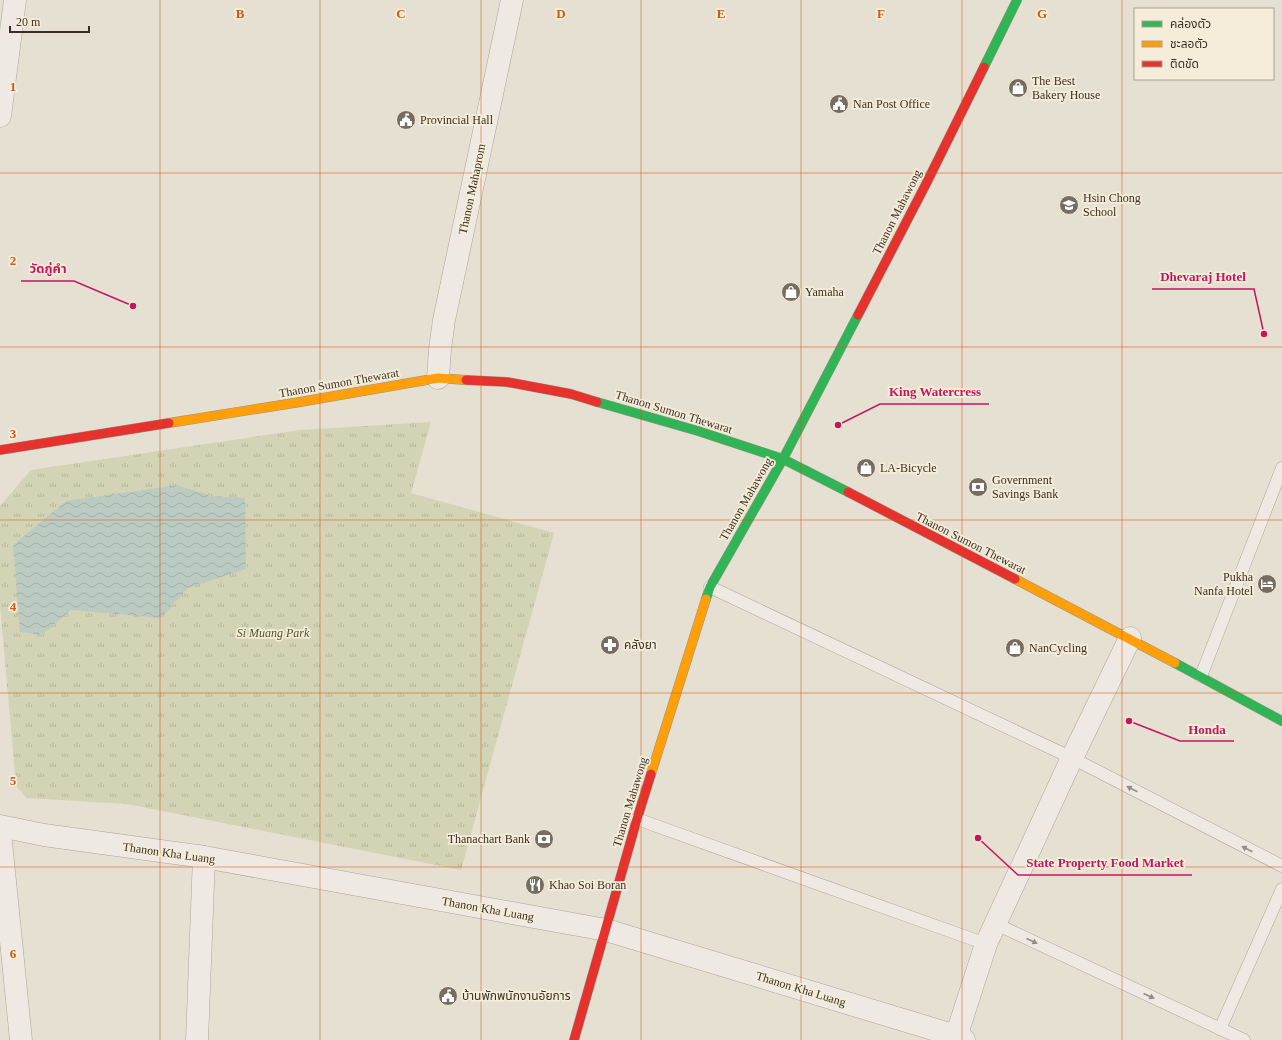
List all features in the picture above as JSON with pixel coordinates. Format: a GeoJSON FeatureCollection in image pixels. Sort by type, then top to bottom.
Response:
{"type":"FeatureCollection","features":[{"type":"Feature","properties":{"kind":"street"},"geometry":{"type":"LineString","coordinates":[[0,116],[15,0]]}},
{"type":"Feature","properties":{"kind":"street","name":"Thanon Mahaprom"},"geometry":{"type":"LineString","coordinates":[[438,378],[444,320],[512,0]]}},
{"type":"Feature","properties":{"kind":"street","name":"Thanon Mahawong"},"geometry":{"type":"LineString","coordinates":[[574,1040],[637,818],[710,587],[783,459],[922,191],[1017,0]]}},
{"type":"Feature","properties":{"kind":"street","name":"Thanon Sumon Thewarat"},"geometry":{"type":"LineString","coordinates":[[0,450],[300,402],[438,378],[507,382],[572,394],[698,431],[783,459],[1130,638],[1282,721]]}},
{"type":"Feature","properties":{"kind":"street"},"geometry":{"type":"LineString","coordinates":[[958,1039],[986,944],[1072,758],[1130,638]]}},
{"type":"Feature","properties":{"kind":"street","name":"Thanon Kha Luang"},"geometry":{"type":"LineString","coordinates":[[0,826],[44,835],[204,857],[606,930],[958,1039]]}},
{"type":"Feature","properties":{"kind":"street"},"geometry":{"type":"LineString","coordinates":[[0,832],[21,1040]]}},
{"type":"Feature","properties":{"kind":"street"},"geometry":{"type":"LineString","coordinates":[[197,1040],[204,857]]}},
{"type":"Feature","properties":{"kind":"lane"},"geometry":{"type":"LineString","coordinates":[[1201,676],[1282,468]]}},
{"type":"Feature","properties":{"kind":"lane"},"geometry":{"type":"LineString","coordinates":[[710,587],[1072,758],[1282,866]]}},
{"type":"Feature","properties":{"kind":"lane"},"geometry":{"type":"LineString","coordinates":[[637,818],[986,944]]}},
{"type":"Feature","properties":{"kind":"lane"},"geometry":{"type":"LineString","coordinates":[[1220,1029],[1282,889]]}},
{"type":"Feature","properties":{"kind":"lane"},"geometry":{"type":"LineString","coordinates":[[996,924],[1244,1040]]}},
{"type":"Feature","properties":{"kind":"green space","name":"Si Muang Park"},"geometry":{"type":"Polygon","coordinates":[[[431,422],[411,493],[554,533],[461,870],[127,804],[26,798],[16,785],[0,606],[0,506],[31,470],[300,430],[431,422]]]}},
{"type":"Feature","properties":{"kind":"water"},"geometry":{"type":"Polygon","coordinates":[[[177,485],[211,496],[245,498],[246,569],[188,588],[161,618],[71,610],[42,635],[20,632],[13,545],[66,501],[177,485]]]}},
{"type":"Feature","properties":{"kind":"traffic: fast"},"geometry":{"type":"LineString","coordinates":[[984,67],[1017,0]]}},
{"type":"Feature","properties":{"kind":"traffic: fast"},"geometry":{"type":"LineString","coordinates":[[706,599],[710,587],[783,459],[858,315]]}},
{"type":"Feature","properties":{"kind":"traffic: fast"},"geometry":{"type":"LineString","coordinates":[[597,402],[698,431],[783,459],[848,492]]}},
{"type":"Feature","properties":{"kind":"traffic: fast"},"geometry":{"type":"LineString","coordinates":[[1175,663],[1282,721]]}},
{"type":"Feature","properties":{"kind":"traffic: slow"},"geometry":{"type":"LineString","coordinates":[[169,423],[438,378],[466,380]]}},
{"type":"Feature","properties":{"kind":"traffic: slow"},"geometry":{"type":"LineString","coordinates":[[1015,579],[1175,663]]}},
{"type":"Feature","properties":{"kind":"traffic: slow"},"geometry":{"type":"LineString","coordinates":[[651,774],[706,599]]}},
{"type":"Feature","properties":{"kind":"traffic: jam"},"geometry":{"type":"LineString","coordinates":[[858,315],[926,184],[984,67]]}},
{"type":"Feature","properties":{"kind":"traffic: jam"},"geometry":{"type":"LineString","coordinates":[[466,380],[507,382],[571,394],[597,402]]}},
{"type":"Feature","properties":{"kind":"traffic: jam"},"geometry":{"type":"LineString","coordinates":[[0,450],[169,423]]}},
{"type":"Feature","properties":{"kind":"traffic: jam"},"geometry":{"type":"LineString","coordinates":[[848,492],[1015,579]]}},
{"type":"Feature","properties":{"kind":"traffic: jam"},"geometry":{"type":"LineString","coordinates":[[574,1040],[651,774]]}},
{"type":"Feature","properties":{"kind":"place","name":"The Best Bakery House"},"geometry":{"type":"Point","coordinates":[1018,88]}},
{"type":"Feature","properties":{"kind":"place","name":"Nan Post Office"},"geometry":{"type":"Point","coordinates":[839,104]}},
{"type":"Feature","properties":{"kind":"place","name":"Provincial Hall"},"geometry":{"type":"Point","coordinates":[406,120]}},
{"type":"Feature","properties":{"kind":"place","name":"Hsin Chong School"},"geometry":{"type":"Point","coordinates":[1069,205]}},
{"type":"Feature","properties":{"kind":"place","name":"Yamaha"},"geometry":{"type":"Point","coordinates":[791,292]}},
{"type":"Feature","properties":{"kind":"place","name":"วัดกู่คำ"},"geometry":{"type":"Point","coordinates":[133,306]}},
{"type":"Feature","properties":{"kind":"place","name":"Dhevaraj Hotel"},"geometry":{"type":"Point","coordinates":[1264,334]}},
{"type":"Feature","properties":{"kind":"place","name":"King Watercress"},"geometry":{"type":"Point","coordinates":[838,425]}},
{"type":"Feature","properties":{"kind":"place","name":"LA-Bicycle"},"geometry":{"type":"Point","coordinates":[866,468]}},
{"type":"Feature","properties":{"kind":"place","name":"Government Savings Bank"},"geometry":{"type":"Point","coordinates":[978,487]}},
{"type":"Feature","properties":{"kind":"place","name":"Pukha Nanfa Hotel"},"geometry":{"type":"Point","coordinates":[1267,584]}},
{"type":"Feature","properties":{"kind":"place","name":"คลังยา"},"geometry":{"type":"Point","coordinates":[610,645]}},
{"type":"Feature","properties":{"kind":"place","name":"NanCycling"},"geometry":{"type":"Point","coordinates":[1015,648]}},
{"type":"Feature","properties":{"kind":"place","name":"Honda"},"geometry":{"type":"Point","coordinates":[1129,721]}},
{"type":"Feature","properties":{"kind":"place","name":"State Property Food Market"},"geometry":{"type":"Point","coordinates":[978,838]}},
{"type":"Feature","properties":{"kind":"place","name":"Thanachart Bank"},"geometry":{"type":"Point","coordinates":[544,839]}},
{"type":"Feature","properties":{"kind":"place","name":"Khao Soi Boran"},"geometry":{"type":"Point","coordinates":[535,885]}},
{"type":"Feature","properties":{"kind":"place","name":"บ้านพักพนักงานอัยการ"},"geometry":{"type":"Point","coordinates":[448,996]}}]}
